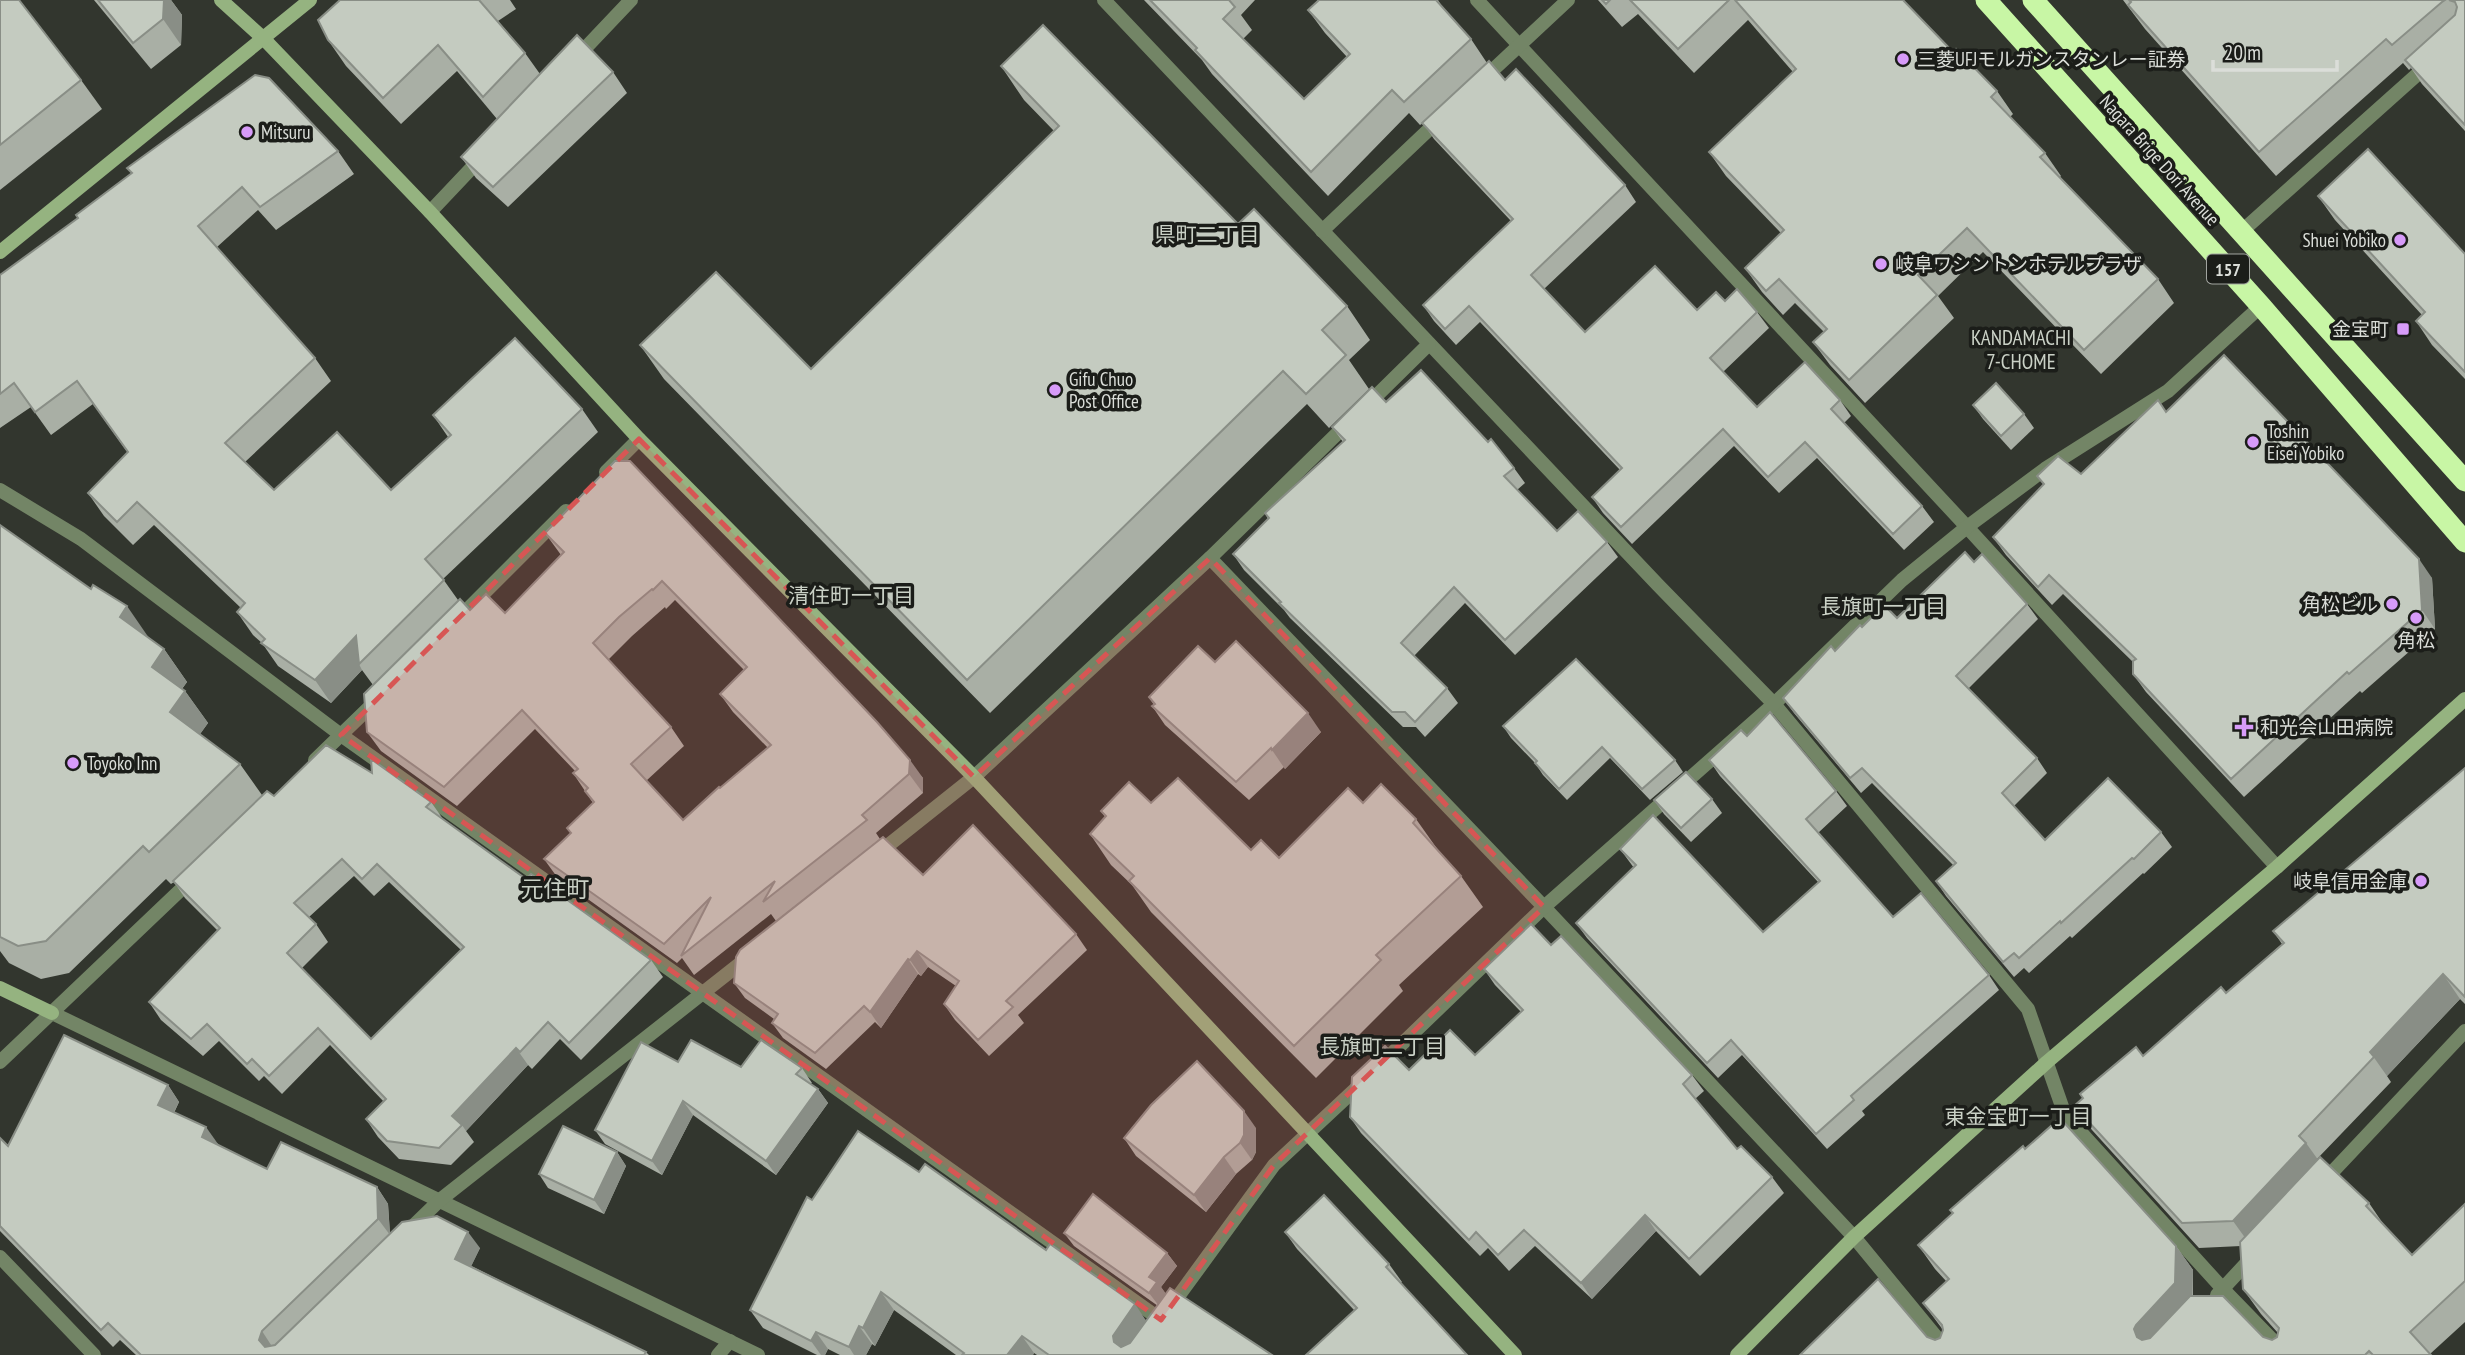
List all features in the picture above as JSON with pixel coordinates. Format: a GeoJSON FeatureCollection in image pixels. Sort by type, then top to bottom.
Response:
{"type":"FeatureCollection","features":[{"type":"Feature","properties":{"kind":"highway","name":"Nagara Brige Dori Avenue"},"geometry":{"type":"LineString","coordinates":[[1986,0],[2261,306],[2465,542]]}},
{"type":"Feature","properties":{"kind":"highway","name":"Nagara Brige Dori Avenue"},"geometry":{"type":"LineString","coordinates":[[2033,0],[2465,481]]}},
{"type":"Feature","properties":{"kind":"street"},"geometry":{"type":"LineString","coordinates":[[221,0],[264,39],[430,212],[639,439],[974,777],[1306,1135],[1515,1355]]}},
{"type":"Feature","properties":{"kind":"street"},"geometry":{"type":"LineString","coordinates":[[0,251],[310,0]]}},
{"type":"Feature","properties":{"kind":"street"},"geometry":{"type":"LineString","coordinates":[[564,71],[631,0]]}},
{"type":"Feature","properties":{"kind":"street"},"geometry":{"type":"LineString","coordinates":[[1104,0],[1774,704],[2028,1009],[2065,1115],[2222,1289],[2287,1355]]}},
{"type":"Feature","properties":{"kind":"street"},"geometry":{"type":"LineString","coordinates":[[1477,0],[1967,527],[2277,867]]}},
{"type":"Feature","properties":{"kind":"street"},"geometry":{"type":"LineString","coordinates":[[1469,92],[1568,0]]}},
{"type":"Feature","properties":{"kind":"street"},"geometry":{"type":"LineString","coordinates":[[2241,232],[2445,50]]}},
{"type":"Feature","properties":{"kind":"street"},"geometry":{"type":"LineString","coordinates":[[1322,231],[1450,111]]}},
{"type":"Feature","properties":{"kind":"street"},"geometry":{"type":"LineString","coordinates":[[430,212],[488,151]]}},
{"type":"Feature","properties":{"kind":"street"},"geometry":{"type":"LineString","coordinates":[[0,490],[81,540],[341,735],[704,993],[1158,1324],[1274,1165],[1544,907],[1774,704],[1902,580],[1967,527],[2045,470],[2168,391],[2261,306]]}},
{"type":"Feature","properties":{"kind":"street"},"geometry":{"type":"LineString","coordinates":[[866,863],[974,777],[1210,558],[1429,344]]}},
{"type":"Feature","properties":{"kind":"street"},"geometry":{"type":"LineString","coordinates":[[591,486],[639,439]]}},
{"type":"Feature","properties":{"kind":"street"},"geometry":{"type":"LineString","coordinates":[[447,630],[572,506]]}},
{"type":"Feature","properties":{"kind":"street"},"geometry":{"type":"LineString","coordinates":[[1210,558],[1544,907],[1854,1237],[1951,1355]]}},
{"type":"Feature","properties":{"kind":"street"},"geometry":{"type":"LineString","coordinates":[[301,773],[389,687]]}},
{"type":"Feature","properties":{"kind":"street"},"geometry":{"type":"LineString","coordinates":[[1737,1355],[1854,1237],[2047,1062],[2277,867],[2465,699]]}},
{"type":"Feature","properties":{"kind":"street"},"geometry":{"type":"LineString","coordinates":[[0,1062],[202,869]]}},
{"type":"Feature","properties":{"kind":"street"},"geometry":{"type":"LineString","coordinates":[[400,1239],[440,1200],[758,950]]}},
{"type":"Feature","properties":{"kind":"street"},"geometry":{"type":"LineString","coordinates":[[0,988],[758,1355]]}},
{"type":"Feature","properties":{"kind":"street"},"geometry":{"type":"LineString","coordinates":[[2316,1190],[2465,1031]]}},
{"type":"Feature","properties":{"kind":"street"},"geometry":{"type":"LineString","coordinates":[[2205,1308],[2269,1239]]}},
{"type":"Feature","properties":{"kind":"street"},"geometry":{"type":"LineString","coordinates":[[0,1257],[94,1355]]}},
{"type":"Feature","properties":{"kind":"street"},"geometry":{"type":"LineString","coordinates":[[718,1355],[730,1341]]}},
{"type":"Feature","properties":{"kind":"highlighted area"},"geometry":{"type":"Polygon","coordinates":[[[639,439],[974,777],[1210,558],[1544,907],[1274,1165],[1161,1320],[341,735],[639,439]]]}},
{"type":"Feature","properties":{"kind":"building"},"geometry":{"type":"Polygon","coordinates":[[[0,0],[19,0],[81,80],[0,145],[0,0]]]}},
{"type":"Feature","properties":{"kind":"building"},"geometry":{"type":"Polygon","coordinates":[[[98,0],[164,0],[163,19],[133,43],[98,0]]]}},
{"type":"Feature","properties":{"kind":"building"},"geometry":{"type":"Polygon","coordinates":[[[340,0],[479,0],[525,53],[483,97],[438,45],[383,98],[328,40],[318,20],[340,0]]]}},
{"type":"Feature","properties":{"kind":"building"},"geometry":{"type":"Polygon","coordinates":[[[1150,0],[1229,0],[1235,7],[1223,19],[1304,99],[1350,54],[1308,10],[1319,0],[1436,0],[1471,39],[1404,102],[1392,90],[1311,172],[1150,0]]]}},
{"type":"Feature","properties":{"kind":"building"},"geometry":{"type":"Polygon","coordinates":[[[1630,0],[1729,0],[1678,49],[1630,0]]]}},
{"type":"Feature","properties":{"kind":"building"},"geometry":{"type":"Polygon","coordinates":[[[1735,0],[1903,0],[1953,52],[1956,49],[1997,91],[1991,97],[2045,153],[2040,157],[2158,279],[2084,350],[1967,228],[1918,275],[1937,295],[1849,380],[1813,342],[1827,329],[1779,279],[1766,291],[1745,268],[1784,230],[1709,152],[1796,69],[1735,0]]]}},
{"type":"Feature","properties":{"kind":"building"},"geometry":{"type":"Polygon","coordinates":[[[2129,0],[2445,0],[2392,45],[2386,39],[2259,152],[2128,5],[2131,2],[2129,0]]]}},
{"type":"Feature","properties":{"kind":"building"},"geometry":{"type":"Polygon","coordinates":[[[2449,0],[2465,0],[2465,125],[2405,60],[2455,15],[2455,2],[2449,0]]]}},
{"type":"Feature","properties":{"kind":"building","name":"Gifu Chuo Post Office"},"geometry":{"type":"Polygon","coordinates":[[[1043,25],[1238,224],[1254,209],[1347,306],[1322,330],[1346,355],[1306,394],[1283,371],[967,680],[640,345],[716,272],[811,369],[1059,126],[1001,66],[1043,25]]]}},
{"type":"Feature","properties":{"kind":"building"},"geometry":{"type":"Polygon","coordinates":[[[577,35],[613,72],[493,187],[461,157],[577,35]]]}},
{"type":"Feature","properties":{"kind":"building"},"geometry":{"type":"Polygon","coordinates":[[[1489,61],[1505,80],[1516,69],[1625,185],[1531,275],[1585,332],[1655,266],[1697,310],[1716,292],[1725,301],[1737,289],[1757,312],[1710,358],[1757,407],[1805,362],[1840,400],[1831,409],[1922,506],[1893,534],[1805,442],[1768,477],[1723,429],[1621,527],[1592,497],[1622,468],[1469,306],[1445,329],[1423,305],[1513,219],[1422,123],[1489,61]]]}},
{"type":"Feature","properties":{"kind":"building"},"geometry":{"type":"Polygon","coordinates":[[[255,75],[269,78],[338,151],[260,207],[242,187],[198,226],[315,358],[225,443],[274,490],[337,432],[391,490],[451,435],[433,415],[515,338],[582,409],[425,559],[444,580],[359,664],[356,636],[315,680],[261,643],[265,639],[237,612],[245,603],[137,502],[117,522],[88,493],[128,452],[77,381],[35,412],[14,383],[0,394],[0,275],[78,218],[76,215],[132,173],[127,168],[255,75]]]}},
{"type":"Feature","properties":{"kind":"building","name":"Shuei Yobiko"},"geometry":{"type":"Polygon","coordinates":[[[2368,149],[2465,254],[2465,372],[2416,321],[2425,312],[2318,196],[2368,149]]]}},
{"type":"Feature","properties":{"kind":"building"},"geometry":{"type":"Polygon","coordinates":[[[2224,355],[2419,559],[2422,610],[2349,674],[2347,672],[2231,779],[2133,674],[2133,661],[2136,659],[2049,575],[2038,587],[1993,537],[2044,484],[2037,476],[2058,456],[2081,474],[2158,400],[2166,412],[2224,355]]]}},
{"type":"Feature","properties":{"kind":"building"},"geometry":{"type":"Polygon","coordinates":[[[1421,370],[1488,442],[1491,439],[1514,468],[1504,476],[1557,531],[1578,511],[1607,542],[1505,640],[1454,587],[1401,643],[1447,688],[1415,722],[1405,712],[1392,712],[1279,603],[1281,602],[1233,554],[1269,518],[1265,513],[1345,440],[1332,427],[1372,387],[1386,402],[1421,370]]]}},
{"type":"Feature","properties":{"kind":"building"},"geometry":{"type":"Polygon","coordinates":[[[1996,383],[2024,414],[2001,436],[1973,405],[1996,383]]]}},
{"type":"Feature","properties":{"kind":"building"},"geometry":{"type":"Polygon","coordinates":[[[615,461],[630,461],[910,760],[909,774],[862,815],[867,820],[763,902],[775,881],[681,956],[711,897],[664,944],[544,859],[571,833],[567,828],[594,802],[585,791],[588,788],[573,773],[578,769],[522,710],[444,787],[367,732],[364,694],[460,599],[470,610],[486,594],[505,613],[564,552],[545,533],[615,461]],[[662,581],[593,643],[671,727],[631,764],[683,820],[771,745],[720,694],[747,667],[662,581]]]}},
{"type":"Feature","properties":{"kind":"building"},"geometry":{"type":"Polygon","coordinates":[[[0,525],[91,589],[93,585],[127,606],[120,617],[164,649],[152,667],[185,691],[170,712],[240,764],[149,852],[143,846],[46,941],[18,946],[0,937],[0,525]]]}},
{"type":"Feature","properties":{"kind":"building"},"geometry":{"type":"Polygon","coordinates":[[[1965,552],[1974,562],[1982,554],[2027,604],[1956,676],[2037,758],[2002,793],[2045,840],[2108,778],[2161,832],[2134,859],[2019,958],[2014,953],[2003,962],[1936,881],[1956,863],[1862,768],[1850,778],[1783,698],[1831,646],[1835,651],[1884,605],[1897,618],[1965,552]]]}},
{"type":"Feature","properties":{"kind":"building"},"geometry":{"type":"Polygon","coordinates":[[[1236,641],[1308,713],[1236,782],[1152,706],[1155,704],[1149,697],[1198,646],[1215,662],[1236,641]]]}},
{"type":"Feature","properties":{"kind":"building"},"geometry":{"type":"Polygon","coordinates":[[[1576,659],[1675,760],[1642,789],[1602,747],[1559,789],[1535,763],[1537,761],[1503,726],[1576,659]]]}},
{"type":"Feature","properties":{"kind":"building"},"geometry":{"type":"Polygon","coordinates":[[[1770,712],[1836,791],[1806,819],[1893,917],[1921,893],[1989,975],[1851,1096],[1854,1100],[1816,1134],[1731,1040],[1707,1063],[1576,923],[1636,865],[1620,849],[1653,815],[1763,932],[1820,881],[1709,760],[1741,730],[1747,736],[1770,712]]]}},
{"type":"Feature","properties":{"kind":"building"},"geometry":{"type":"Polygon","coordinates":[[[326,745],[372,773],[371,759],[431,802],[426,807],[526,879],[531,874],[651,960],[569,1043],[548,1022],[520,1052],[516,1048],[452,1116],[462,1125],[439,1148],[387,1141],[366,1119],[386,1099],[318,1028],[269,1076],[252,1059],[247,1064],[207,1024],[191,1039],[149,1002],[220,928],[173,881],[267,791],[274,796],[326,745]],[[342,859],[294,903],[316,924],[287,953],[371,1039],[464,947],[377,864],[362,879],[342,859]]]}},
{"type":"Feature","properties":{"kind":"building"},"geometry":{"type":"Polygon","coordinates":[[[2465,768],[2465,997],[2443,974],[2370,1052],[2374,1057],[2299,1136],[2306,1143],[2233,1221],[2182,1223],[2074,1106],[2083,1098],[2080,1094],[2136,1047],[2143,1056],[2221,987],[2226,993],[2284,943],[2273,931],[2465,768]]]}},
{"type":"Feature","properties":{"kind":"building"},"geometry":{"type":"Polygon","coordinates":[[[1686,772],[1712,799],[1681,828],[1654,800],[1686,772]]]}},
{"type":"Feature","properties":{"kind":"building"},"geometry":{"type":"Polygon","coordinates":[[[1178,778],[1251,850],[1261,840],[1279,858],[1348,788],[1363,803],[1381,784],[1416,819],[1413,823],[1461,876],[1376,955],[1381,960],[1294,1046],[1129,881],[1134,876],[1090,834],[1106,816],[1101,811],[1129,782],[1151,803],[1178,778]]]}},
{"type":"Feature","properties":{"kind":"building"},"geometry":{"type":"Polygon","coordinates":[[[973,825],[1076,934],[1006,1001],[1013,1007],[978,1040],[944,1004],[959,981],[917,951],[908,959],[870,1012],[864,1006],[815,1053],[772,1023],[778,1014],[734,983],[736,957],[740,950],[883,837],[923,875],[973,825]]]}},
{"type":"Feature","properties":{"kind":"building"},"geometry":{"type":"Polygon","coordinates":[[[1531,924],[1551,945],[1561,936],[1692,1075],[1683,1084],[1737,1149],[1741,1146],[1772,1177],[1689,1259],[1645,1215],[1581,1283],[1524,1230],[1498,1255],[1476,1232],[1469,1240],[1350,1117],[1352,1077],[1385,1046],[1409,1070],[1450,1030],[1475,1055],[1523,1010],[1484,969],[1531,924]]]}},
{"type":"Feature","properties":{"kind":"building"},"geometry":{"type":"Polygon","coordinates":[[[64,1035],[168,1085],[158,1105],[206,1127],[202,1137],[267,1169],[281,1142],[377,1187],[378,1219],[262,1331],[259,1340],[265,1347],[275,1345],[402,1222],[437,1216],[468,1232],[455,1259],[646,1352],[644,1355],[141,1355],[108,1323],[101,1330],[0,1226],[0,1138],[8,1146],[64,1035]]]}},
{"type":"Feature","properties":{"kind":"building"},"geometry":{"type":"Polygon","coordinates":[[[691,1040],[741,1067],[761,1040],[802,1068],[796,1074],[818,1089],[766,1161],[683,1101],[652,1161],[595,1130],[641,1042],[678,1062],[691,1040]]]}},
{"type":"Feature","properties":{"kind":"building"},"geometry":{"type":"Polygon","coordinates":[[[1197,1061],[1244,1111],[1244,1135],[1194,1195],[1124,1138],[1151,1105],[1197,1061]]]}},
{"type":"Feature","properties":{"kind":"building"},"geometry":{"type":"Polygon","coordinates":[[[2060,1118],[2176,1246],[2175,1283],[2136,1325],[2134,1329],[2137,1337],[2142,1340],[2150,1338],[2190,1296],[2223,1296],[2263,1337],[2272,1340],[2277,1337],[2279,1328],[2243,1289],[2240,1242],[2320,1157],[2369,1203],[2366,1206],[2412,1255],[2465,1204],[2465,1281],[2410,1332],[2431,1355],[2373,1355],[2369,1351],[2365,1355],[1800,1355],[1878,1279],[1927,1337],[1935,1340],[1940,1338],[1942,1325],[1923,1303],[1949,1279],[1918,1245],[1953,1213],[1950,1210],[2023,1146],[2025,1149],[2060,1118]]]}},
{"type":"Feature","properties":{"kind":"building"},"geometry":{"type":"Polygon","coordinates":[[[563,1126],[617,1152],[594,1200],[539,1174],[563,1126]]]}},
{"type":"Feature","properties":{"kind":"building"},"geometry":{"type":"Polygon","coordinates":[[[858,1131],[919,1172],[925,1164],[1046,1250],[1050,1244],[1135,1304],[1113,1336],[1114,1342],[1121,1347],[1130,1343],[1170,1288],[1272,1355],[1049,1355],[1022,1336],[1007,1355],[962,1355],[964,1353],[881,1292],[863,1328],[859,1326],[849,1347],[816,1332],[811,1341],[750,1310],[807,1197],[812,1200],[858,1131]]]}},
{"type":"Feature","properties":{"kind":"building"},"geometry":{"type":"Polygon","coordinates":[[[1093,1194],[1167,1253],[1149,1277],[1157,1282],[1149,1293],[1064,1233],[1093,1194]]]}},
{"type":"Feature","properties":{"kind":"building"},"geometry":{"type":"Polygon","coordinates":[[[1324,1195],[1389,1264],[1386,1267],[1467,1355],[1306,1355],[1357,1308],[1285,1232],[1324,1195]]]}},
{"type":"Feature","properties":{"kind":"place","name":"三菱UFJモルガンスタンレー証券"},"geometry":{"type":"Point","coordinates":[1903,59]}},
{"type":"Feature","properties":{"kind":"place","name":"Mitsuru"},"geometry":{"type":"Point","coordinates":[247,132]}},
{"type":"Feature","properties":{"kind":"place","name":"Shuei Yobiko"},"geometry":{"type":"Point","coordinates":[2400,240]}},
{"type":"Feature","properties":{"kind":"place","name":"岐阜ワシントンホテルプラザ"},"geometry":{"type":"Point","coordinates":[1881,264]}},
{"type":"Feature","properties":{"kind":"place","name":"金宝町"},"geometry":{"type":"Point","coordinates":[2403,329]}},
{"type":"Feature","properties":{"kind":"place","name":"Gifu Chuo Post Office"},"geometry":{"type":"Point","coordinates":[1055,390]}},
{"type":"Feature","properties":{"kind":"place","name":"Toshin Eisei Yobiko"},"geometry":{"type":"Point","coordinates":[2253,442]}},
{"type":"Feature","properties":{"kind":"place","name":"角松ビル"},"geometry":{"type":"Point","coordinates":[2392,604]}},
{"type":"Feature","properties":{"kind":"place","name":"角松"},"geometry":{"type":"Point","coordinates":[2416,618]}},
{"type":"Feature","properties":{"kind":"place","name":"和光会山田病院"},"geometry":{"type":"Point","coordinates":[2244,727]}},
{"type":"Feature","properties":{"kind":"place","name":"Toyoko Inn"},"geometry":{"type":"Point","coordinates":[73,763]}},
{"type":"Feature","properties":{"kind":"place","name":"岐阜信用金庫"},"geometry":{"type":"Point","coordinates":[2421,881]}},
{"type":"Feature","properties":{"kind":"district","name":"県町二丁目"},"geometry":{"type":"Point","coordinates":[1207,234]}},
{"type":"Feature","properties":{"kind":"district","name":"KANDAMACHI 7-CHOME"},"geometry":{"type":"Point","coordinates":[2021,349]}},
{"type":"Feature","properties":{"kind":"district","name":"清住町一丁目"},"geometry":{"type":"Point","coordinates":[851,595]}},
{"type":"Feature","properties":{"kind":"district","name":"長旗町一丁目"},"geometry":{"type":"Point","coordinates":[1883,606]}},
{"type":"Feature","properties":{"kind":"district","name":"元住町"},"geometry":{"type":"Point","coordinates":[555,888]}},
{"type":"Feature","properties":{"kind":"district","name":"長旗町二丁目"},"geometry":{"type":"Point","coordinates":[1382,1046]}},
{"type":"Feature","properties":{"kind":"district","name":"東金宝町一丁目"},"geometry":{"type":"Point","coordinates":[2018,1116]}}]}
